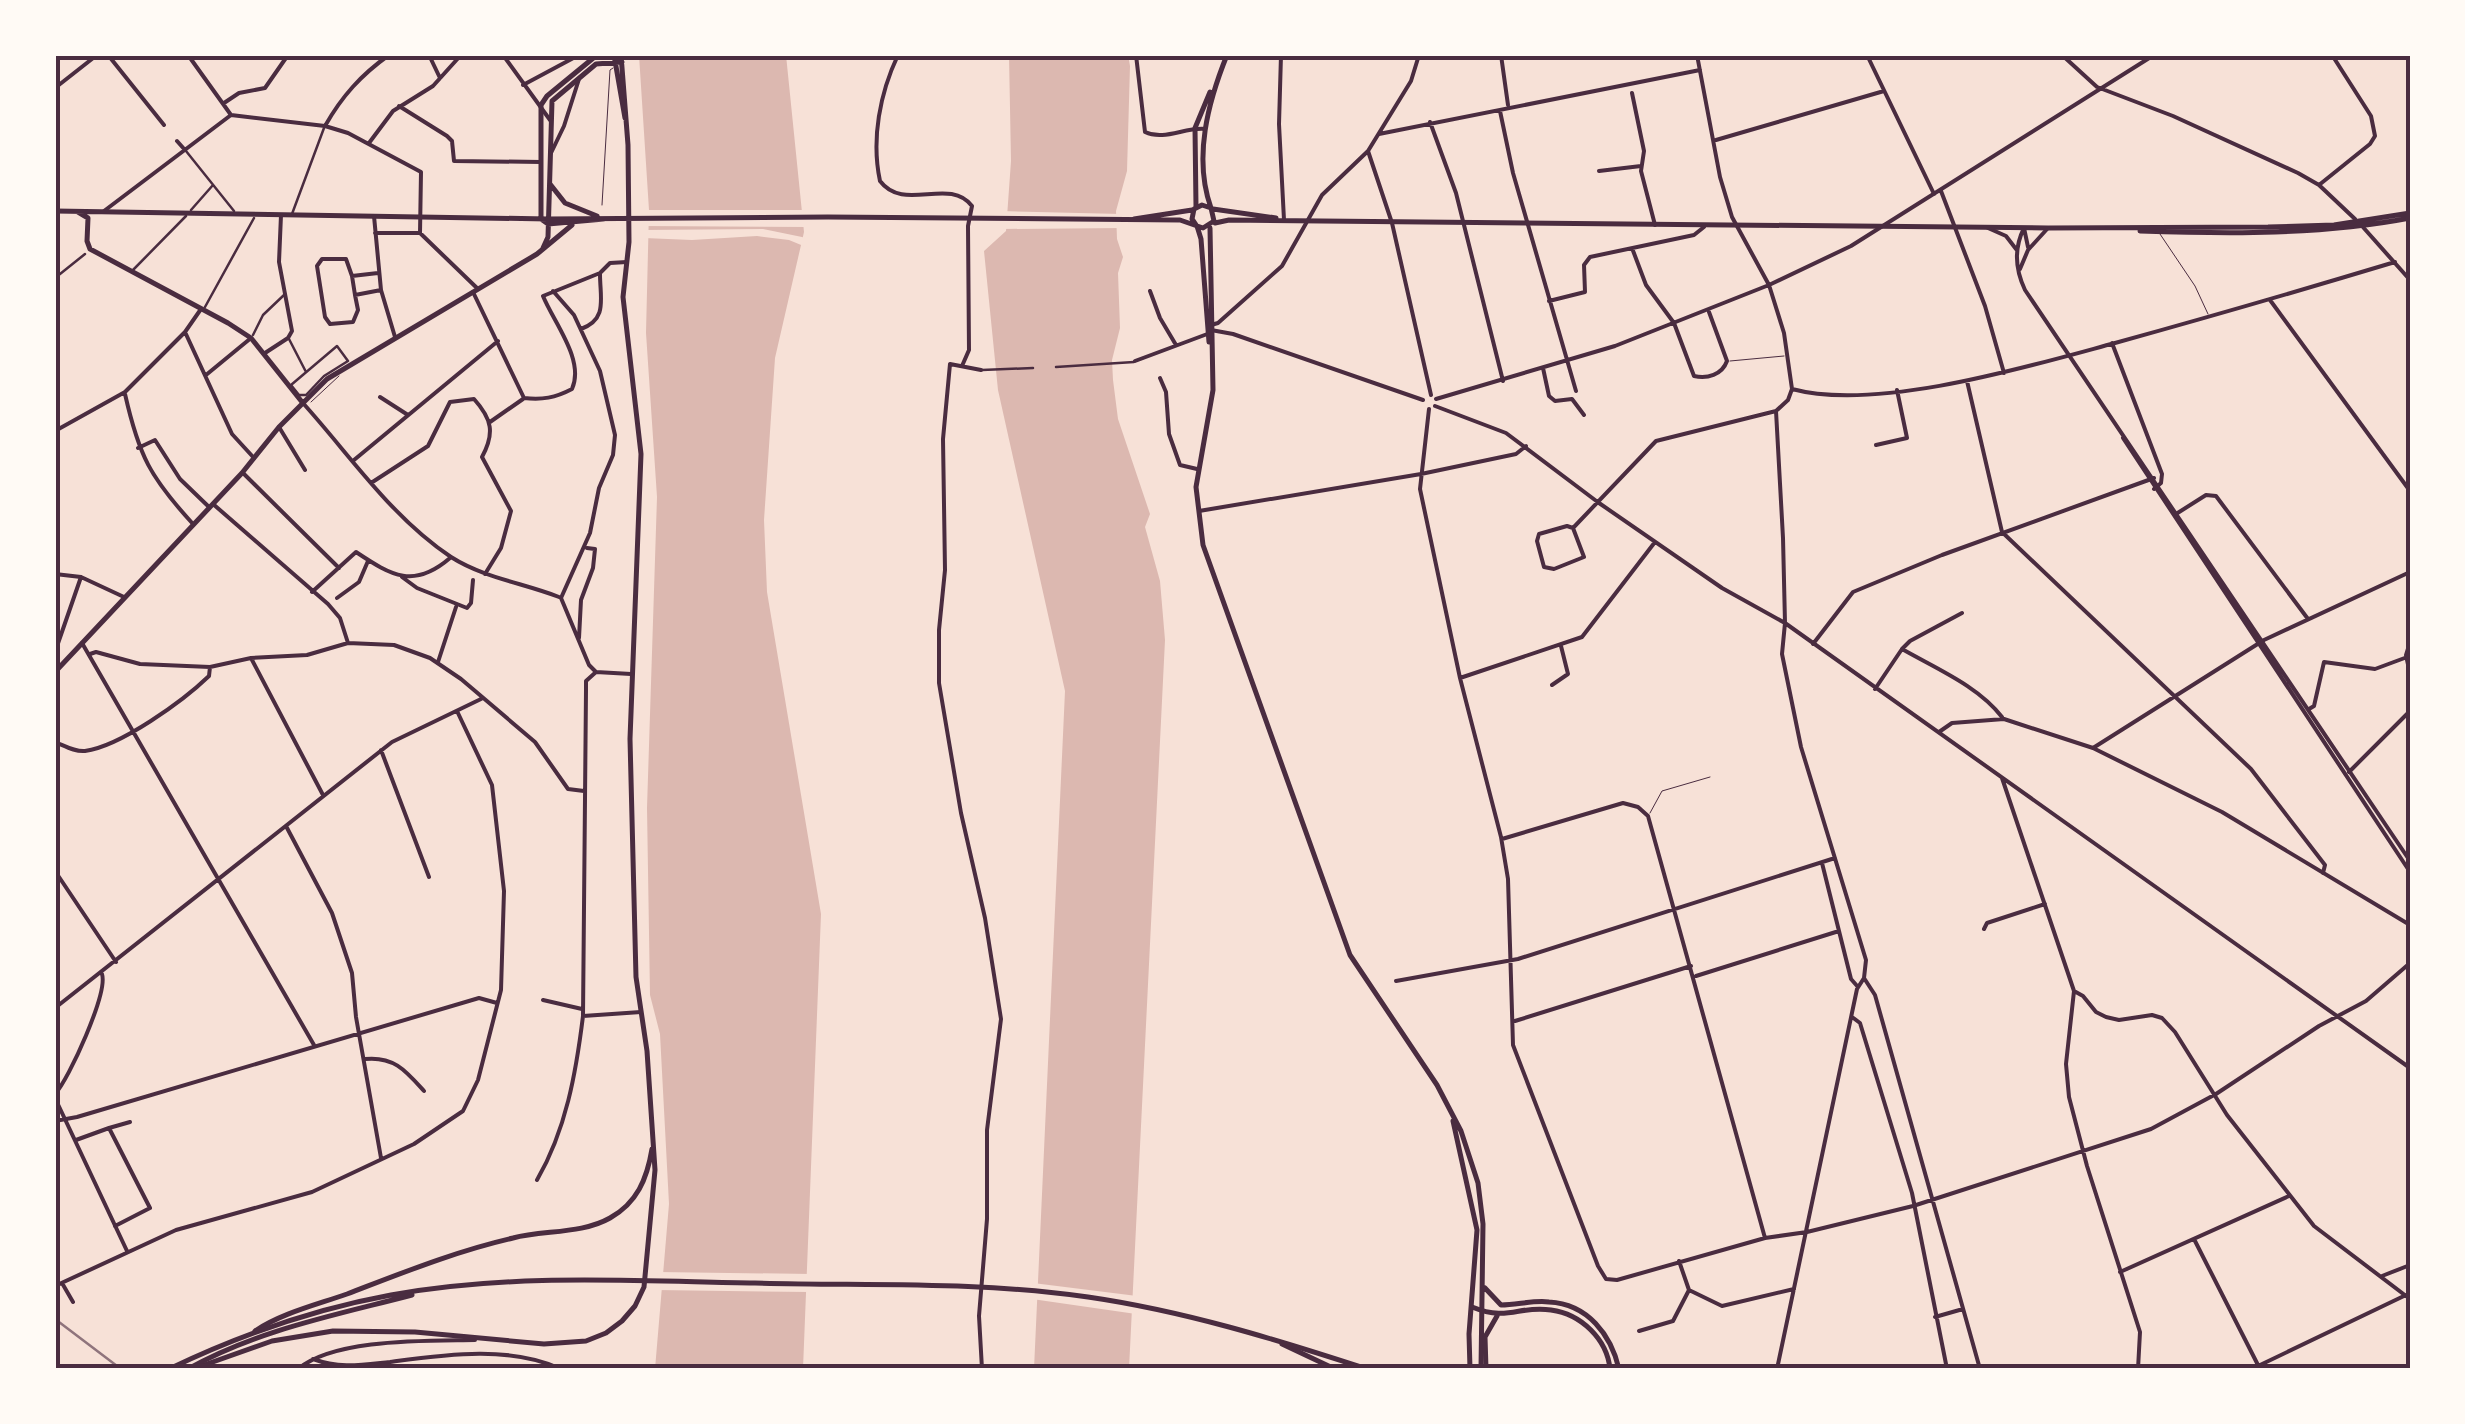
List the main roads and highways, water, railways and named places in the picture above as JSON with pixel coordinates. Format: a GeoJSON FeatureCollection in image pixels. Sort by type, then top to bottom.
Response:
{"type":"FeatureCollection","features":[{"type":"Feature","properties":{"kind":"main road"},"geometry":{"type":"LineString","coordinates":[[542,251],[548,240],[540,109],[547,96],[597,55]]}},
{"type":"Feature","properties":{"kind":"main road"},"geometry":{"type":"LineString","coordinates":[[1210,329],[1202,243],[1192,215],[1196,128],[1227,55]]}},
{"type":"Feature","properties":{"kind":"main road"},"geometry":{"type":"LineString","coordinates":[[190,1369],[244,1349],[307,1334],[385,1331],[544,1344],[586,1341],[617,1326],[640,1296],[648,1267],[655,1170],[648,1051],[636,977],[630,739],[641,454],[624,308],[626,125],[618,60],[596,64],[554,99],[546,221]]}},
{"type":"Feature","properties":{"kind":"main road"},"geometry":{"type":"LineString","coordinates":[[1216,80],[1205,129],[1206,190],[1215,214],[1208,242],[1212,390],[1197,468],[1196,511],[1202,545],[1345,942],[1366,981],[1437,1086],[1461,1131],[1478,1183],[1483,1285],[1470,1369]]}},
{"type":"Feature","properties":{"kind":"main road"},"geometry":{"type":"LineString","coordinates":[[550,184],[564,202],[600,217]]}},
{"type":"Feature","properties":{"kind":"main road"},"geometry":{"type":"LineString","coordinates":[[1121,220],[1206,205],[1284,220]]}},
{"type":"Feature","properties":{"kind":"main road"},"geometry":{"type":"LineString","coordinates":[[55,211],[258,212],[290,217],[418,217],[572,224],[610,218]]}},
{"type":"Feature","properties":{"kind":"main road"},"geometry":{"type":"LineString","coordinates":[[75,211],[88,218]]}},
{"type":"Feature","properties":{"kind":"main road"},"geometry":{"type":"LineString","coordinates":[[88,218],[102,211]]}},
{"type":"Feature","properties":{"kind":"main road"},"geometry":{"type":"LineString","coordinates":[[546,221],[600,217],[828,216],[1183,220],[1196,225],[1228,220],[2024,228],[2360,224]]}},
{"type":"Feature","properties":{"kind":"main road"},"geometry":{"type":"LineString","coordinates":[[2072,228],[2294,232],[2410,216]]}},
{"type":"Feature","properties":{"kind":"main road"},"geometry":{"type":"LineString","coordinates":[[88,218],[86,241],[90,249],[251,338],[302,402]]}},
{"type":"Feature","properties":{"kind":"main road"},"geometry":{"type":"LineString","coordinates":[[55,672],[302,402],[328,379],[542,251],[572,224]]}},
{"type":"Feature","properties":{"kind":"main road"},"geometry":{"type":"LineString","coordinates":[[1452,1118],[1476,1230],[1477,1309],[1484,1369]]}},
{"type":"Feature","properties":{"kind":"main road"},"geometry":{"type":"LineString","coordinates":[[169,1369],[290,1314],[456,1253],[606,1220],[637,1194],[647,1173],[653,1142]]}},
{"type":"Feature","properties":{"kind":"main road"},"geometry":{"type":"LineString","coordinates":[[253,1332],[360,1302],[523,1281],[988,1288],[1084,1296],[1197,1317],[1367,1369]]}},
{"type":"Feature","properties":{"kind":"main road"},"geometry":{"type":"LineString","coordinates":[[1483,1285],[1501,1305]]}},
{"type":"Feature","properties":{"kind":"main road"},"geometry":{"type":"LineString","coordinates":[[190,1369],[240,1345],[317,1318],[426,1291]]}},
{"type":"Feature","properties":{"kind":"main road"},"geometry":{"type":"LineString","coordinates":[[1477,1309],[1551,1302],[1584,1314],[1606,1334],[1620,1369]]}},
{"type":"Feature","properties":{"kind":"main road"},"geometry":{"type":"LineString","coordinates":[[1477,1309],[1497,1316],[1534,1310],[1553,1310],[1569,1316],[1599,1338],[1610,1369]]}},
{"type":"Feature","properties":{"kind":"main road"},"geometry":{"type":"LineString","coordinates":[[1484,1369],[1485,1336],[1497,1316]]}},
{"type":"Feature","properties":{"kind":"main road"},"geometry":{"type":"LineString","coordinates":[[1266,1336],[1335,1369]]}},
{"type":"Feature","properties":{"kind":"railway"},"geometry":{"type":"LineString","coordinates":[[55,1319],[121,1369]]}}]}
